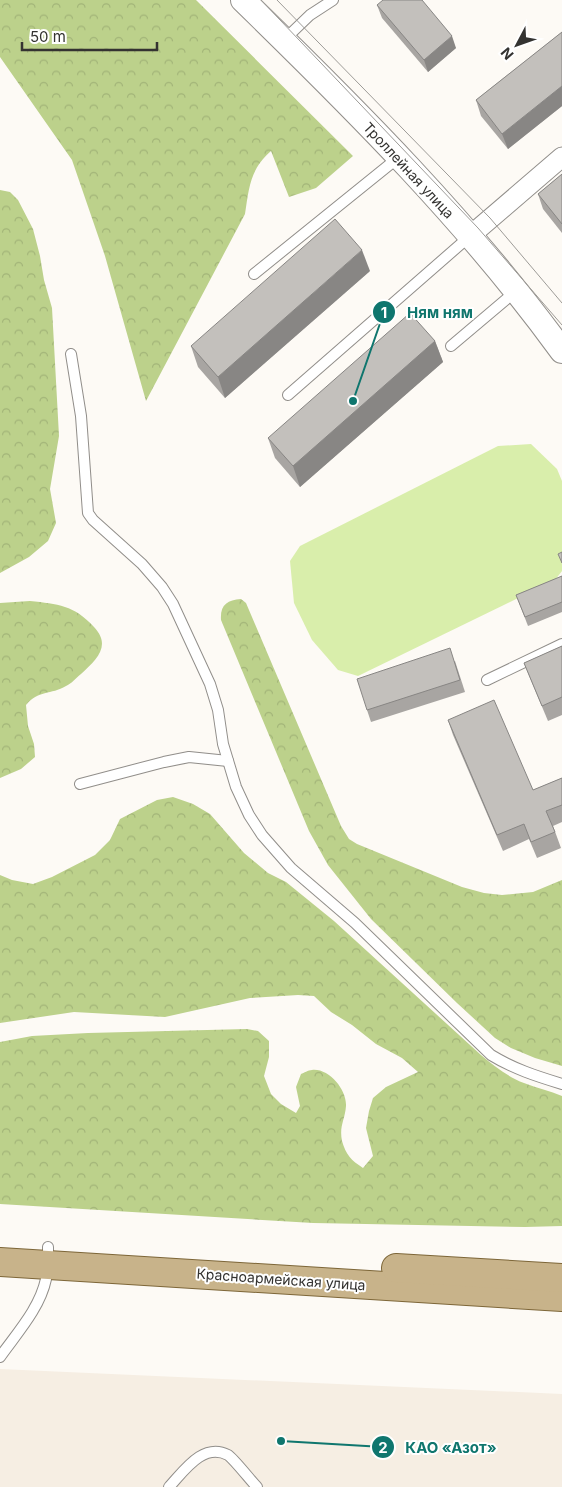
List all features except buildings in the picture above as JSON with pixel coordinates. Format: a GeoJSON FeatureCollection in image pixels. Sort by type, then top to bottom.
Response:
{"type":"FeatureCollection","features":[{"type":"Feature","properties":{"kind":"main road","name":"Красноармейская улица"},"geometry":{"type":"LineString","coordinates":[[0,1244],[48,1256],[562,1298]]}},
{"type":"Feature","properties":{"kind":"main road","name":"Красноармейская улица"},"geometry":{"type":"LineString","coordinates":[[0,1262],[48,1256],[562,1278]]}},
{"type":"Feature","properties":{"kind":"street","name":"Троллейная улица"},"geometry":{"type":"LineString","coordinates":[[243,0],[398,156],[470,236],[516,291],[562,351]]}},
{"type":"Feature","properties":{"kind":"street"},"geometry":{"type":"LineString","coordinates":[[470,236],[562,157]]}},
{"type":"Feature","properties":{"kind":"lane"},"geometry":{"type":"LineString","coordinates":[[284,40],[310,15],[333,0]]}},
{"type":"Feature","properties":{"kind":"lane"},"geometry":{"type":"LineString","coordinates":[[254,274],[398,156]]}},
{"type":"Feature","properties":{"kind":"lane"},"geometry":{"type":"LineString","coordinates":[[288,395],[470,236]]}},
{"type":"Feature","properties":{"kind":"lane"},"geometry":{"type":"LineString","coordinates":[[451,346],[516,291]]}},
{"type":"Feature","properties":{"kind":"lane"},"geometry":{"type":"LineString","coordinates":[[71,354],[81,416],[88,513],[93,520],[142,564],[162,586],[173,604],[210,684],[218,710],[223,744],[236,787],[250,815],[268,842],[291,868],[355,922],[491,1054],[523,1072],[562,1084]]}},
{"type":"Feature","properties":{"kind":"lane"},"geometry":{"type":"LineString","coordinates":[[487,680],[562,644]]}},
{"type":"Feature","properties":{"kind":"lane"},"geometry":{"type":"LineString","coordinates":[[80,784],[189,757],[228,761]]}},
{"type":"Feature","properties":{"kind":"lane"},"geometry":{"type":"LineString","coordinates":[[0,1357],[38,1301],[47,1278],[48,1256]]}},
{"type":"Feature","properties":{"kind":"lane"},"geometry":{"type":"LineString","coordinates":[[169,1487],[203,1454],[215,1452],[229,1456],[257,1487]]}},
{"type":"Feature","properties":{"kind":"shaded area"},"geometry":{"type":"Polygon","coordinates":[[[0,1369],[562,1394],[562,1487],[0,1487],[0,1369]]]}},
{"type":"Feature","properties":{"kind":"green space"},"geometry":{"type":"Polygon","coordinates":[[[0,0],[196,0],[353,156],[316,188],[289,197],[271,151],[264,158],[252,180],[245,214],[146,401],[105,256],[72,160],[0,57],[0,0]]]}},
{"type":"Feature","properties":{"kind":"green space"},"geometry":{"type":"Polygon","coordinates":[[[0,190],[10,192],[18,200],[33,229],[40,256],[52,308],[59,436],[50,489],[56,523],[48,541],[29,557],[0,573],[0,190]]]}},
{"type":"Feature","properties":{"kind":"green space"},"geometry":{"type":"Polygon","coordinates":[[[531,444],[557,469],[562,481],[562,571],[555,580],[358,676],[338,670],[312,640],[294,603],[290,561],[300,546],[498,446],[531,444]]]}},
{"type":"Feature","properties":{"kind":"green space"},"geometry":{"type":"Polygon","coordinates":[[[241,599],[246,603],[341,826],[349,839],[462,887],[484,893],[502,895],[533,892],[562,880],[562,1066],[511,1048],[495,1038],[371,919],[328,865],[309,831],[221,620],[225,604],[241,599]]]}},
{"type":"Feature","properties":{"kind":"green space"},"geometry":{"type":"Polygon","coordinates":[[[30,601],[65,607],[80,614],[99,634],[102,640],[102,647],[92,663],[70,684],[35,697],[26,705],[28,726],[34,744],[35,757],[21,769],[0,778],[0,603],[30,601]]]}},
{"type":"Feature","properties":{"kind":"green space"},"geometry":{"type":"Polygon","coordinates":[[[173,797],[193,804],[210,814],[244,853],[268,873],[286,882],[334,921],[491,1063],[518,1081],[562,1096],[562,1226],[313,1223],[0,1204],[0,1042],[32,1036],[88,1033],[247,1029],[258,1031],[269,1041],[269,1057],[264,1076],[271,1094],[281,1104],[296,1113],[300,1106],[296,1087],[301,1074],[308,1071],[318,1070],[336,1081],[346,1100],[341,1131],[342,1141],[350,1157],[363,1168],[373,1156],[366,1128],[373,1098],[386,1087],[418,1072],[402,1058],[376,1044],[352,1025],[331,1012],[314,996],[250,998],[165,1017],[74,1012],[0,1023],[0,875],[12,880],[33,884],[52,877],[95,855],[110,840],[120,819],[157,800],[173,797]]]}},
{"type":"Feature","properties":{"kind":"tram line"},"geometry":{"type":"LineString","coordinates":[[261,0],[478,228],[562,325]]}},
{"type":"Feature","properties":{"kind":"tram line"},"geometry":{"type":"LineString","coordinates":[[277,0],[490,218],[562,303]]}},
{"type":"Feature","properties":{"kind":"place","name":"Ням ням"},"geometry":{"type":"Point","coordinates":[353,401]}},
{"type":"Feature","properties":{"kind":"place","name":"КАО «Азот»"},"geometry":{"type":"Point","coordinates":[281,1441]}}]}
